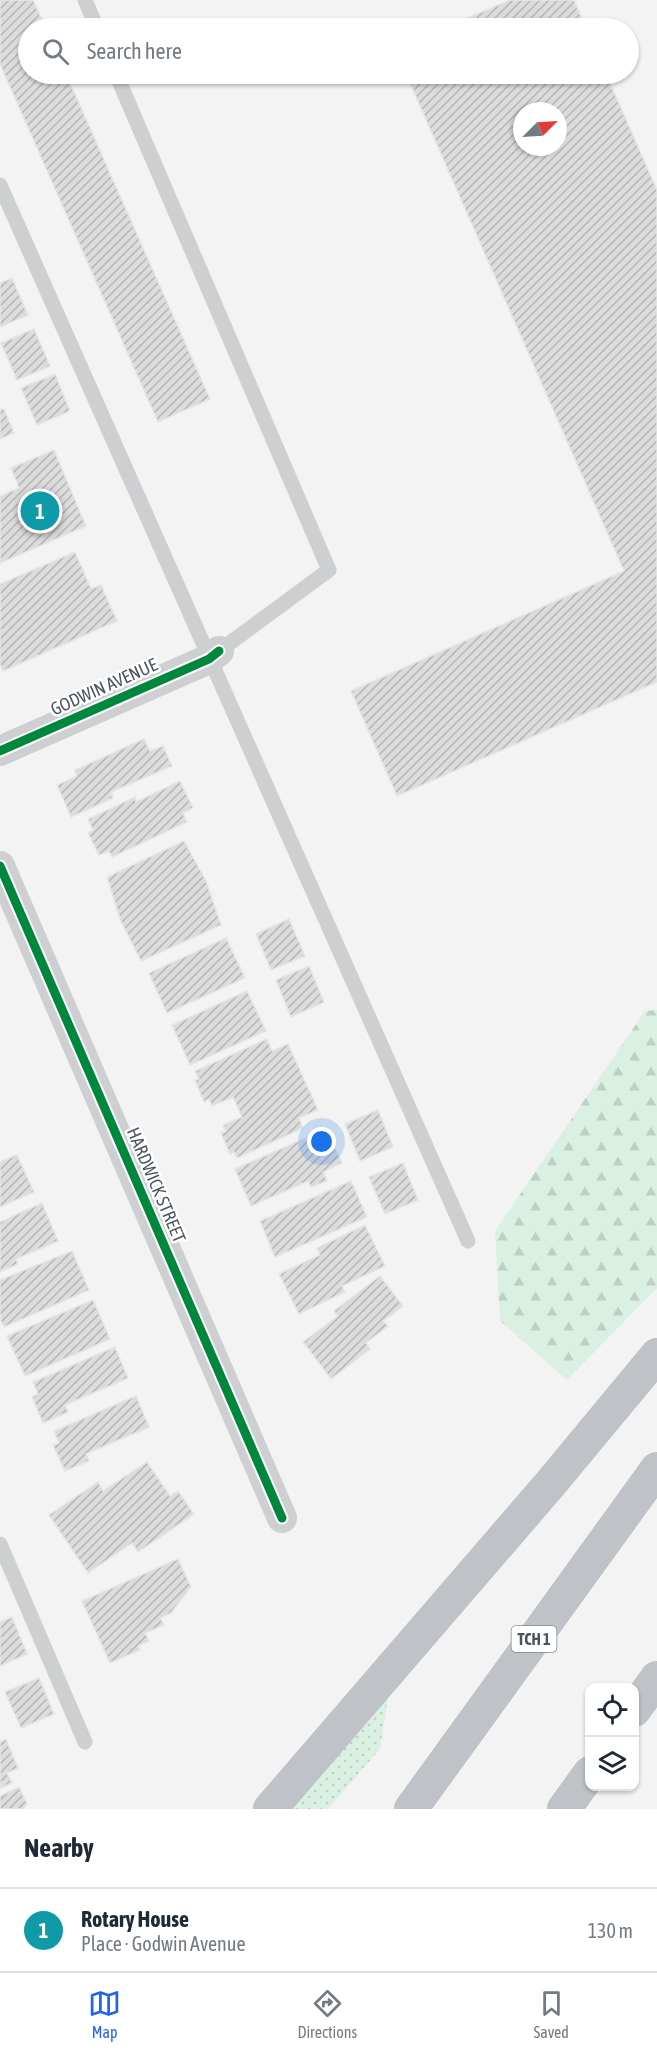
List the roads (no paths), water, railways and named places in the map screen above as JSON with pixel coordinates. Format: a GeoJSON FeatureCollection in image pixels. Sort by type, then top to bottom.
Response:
{"type":"FeatureCollection","features":[{"type":"Feature","properties":{"kind":"highway"},"geometry":{"type":"LineString","coordinates":[[270,1809],[551,1484],[657,1355]]}},
{"type":"Feature","properties":{"kind":"highway","name":"TCH 1"},"geometry":{"type":"LineString","coordinates":[[411,1809],[657,1469]]}},
{"type":"Feature","properties":{"kind":"highway"},"geometry":{"type":"LineString","coordinates":[[639,1703],[657,1678]]}},
{"type":"Feature","properties":{"kind":"highway"},"geometry":{"type":"LineString","coordinates":[[564,1809],[585,1780]]}},
{"type":"Feature","properties":{"kind":"street","name":"GODWIN AVENUE"},"geometry":{"type":"LineString","coordinates":[[0,751],[214,655]]}},
{"type":"Feature","properties":{"kind":"street","name":"HARDWICK STREET"},"geometry":{"type":"LineString","coordinates":[[0,866],[282,1518]]}},
{"type":"Feature","properties":{"kind":"lane"},"geometry":{"type":"LineString","coordinates":[[85,0],[93,18]]}},
{"type":"Feature","properties":{"kind":"lane"},"geometry":{"type":"LineString","coordinates":[[120,84],[329,570],[214,655]]}},
{"type":"Feature","properties":{"kind":"lane"},"geometry":{"type":"LineString","coordinates":[[0,185],[214,655],[468,1241]]}},
{"type":"Feature","properties":{"kind":"lane"},"geometry":{"type":"LineString","coordinates":[[0,1544],[86,1742]]}},
{"type":"Feature","properties":{"kind":"place","name":"Rotary House"},"geometry":{"type":"Point","coordinates":[40,511]}}]}
